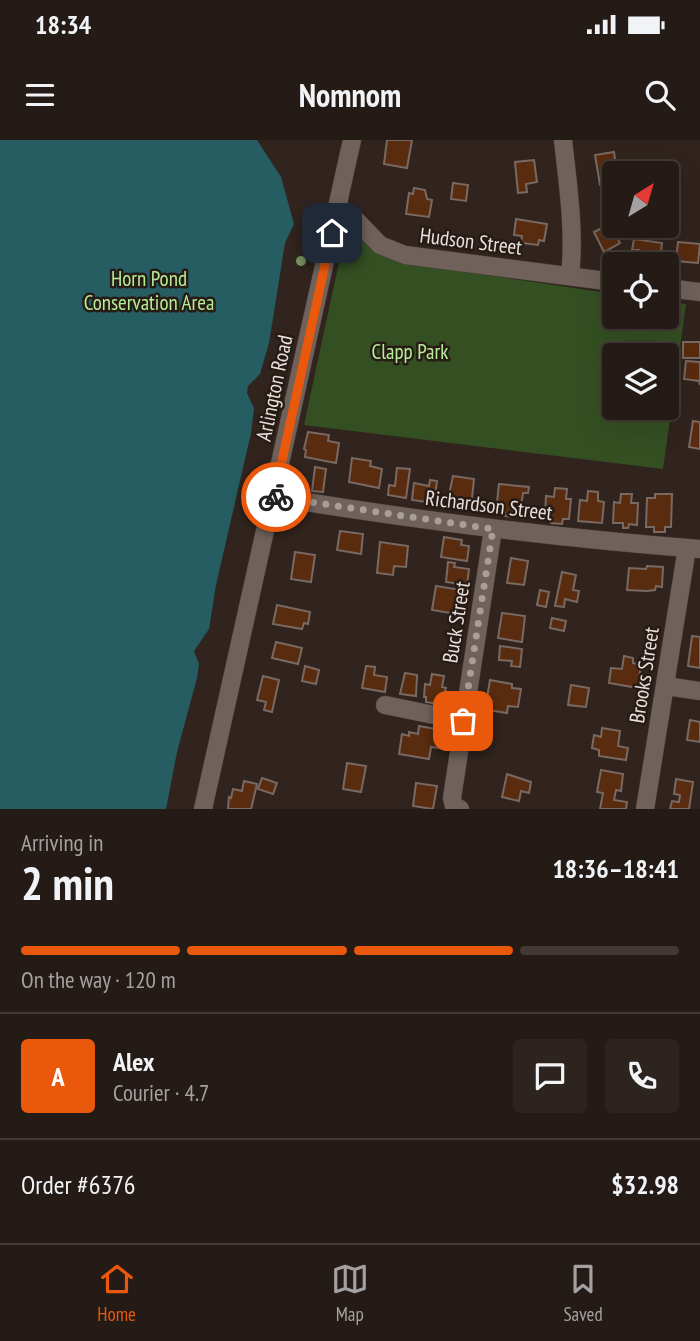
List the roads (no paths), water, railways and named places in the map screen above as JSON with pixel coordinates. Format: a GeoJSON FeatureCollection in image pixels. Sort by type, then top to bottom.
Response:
{"type":"FeatureCollection","features":[{"type":"Feature","properties":{"kind":"street","name":"Arlington Road"},"geometry":{"type":"LineString","coordinates":[[203,809],[352,140]]}},
{"type":"Feature","properties":{"kind":"street"},"geometry":{"type":"LineString","coordinates":[[563,140],[573,244],[570,276]]}},
{"type":"Feature","properties":{"kind":"street","name":"Hudson Street"},"geometry":{"type":"LineString","coordinates":[[338,208],[350,214],[377,243],[392,251],[415,257],[602,280]]}},
{"type":"Feature","properties":{"kind":"street"},"geometry":{"type":"LineString","coordinates":[[679,289],[700,292]]}},
{"type":"Feature","properties":{"kind":"street","name":"Richardson Street"},"geometry":{"type":"LineString","coordinates":[[274,497],[493,529],[693,548]]}},
{"type":"Feature","properties":{"kind":"street","name":"Buck Street"},"geometry":{"type":"LineString","coordinates":[[457,807],[452,798],[493,529]]}},
{"type":"Feature","properties":{"kind":"street","name":"Brooks Street"},"geometry":{"type":"LineString","coordinates":[[645,809],[693,548]]}},
{"type":"Feature","properties":{"kind":"street"},"geometry":{"type":"LineString","coordinates":[[666,686],[700,691]]}},
{"type":"Feature","properties":{"kind":"street"},"geometry":{"type":"LineString","coordinates":[[385,705],[463,721]]}},
{"type":"Feature","properties":{"kind":"water","name":"Horn Pond Conservation Area"},"geometry":{"type":"Polygon","coordinates":[[[0,140],[257,140],[281,177],[294,224],[285,243],[269,343],[260,374],[248,386],[247,393],[254,408],[251,433],[216,585],[209,629],[194,651],[199,664],[197,678],[177,752],[166,809],[0,809],[0,140]]]}},
{"type":"Feature","properties":{"kind":"park label","name":"Clapp Park"},"geometry":{"type":"Point","coordinates":[410,351]}}]}
